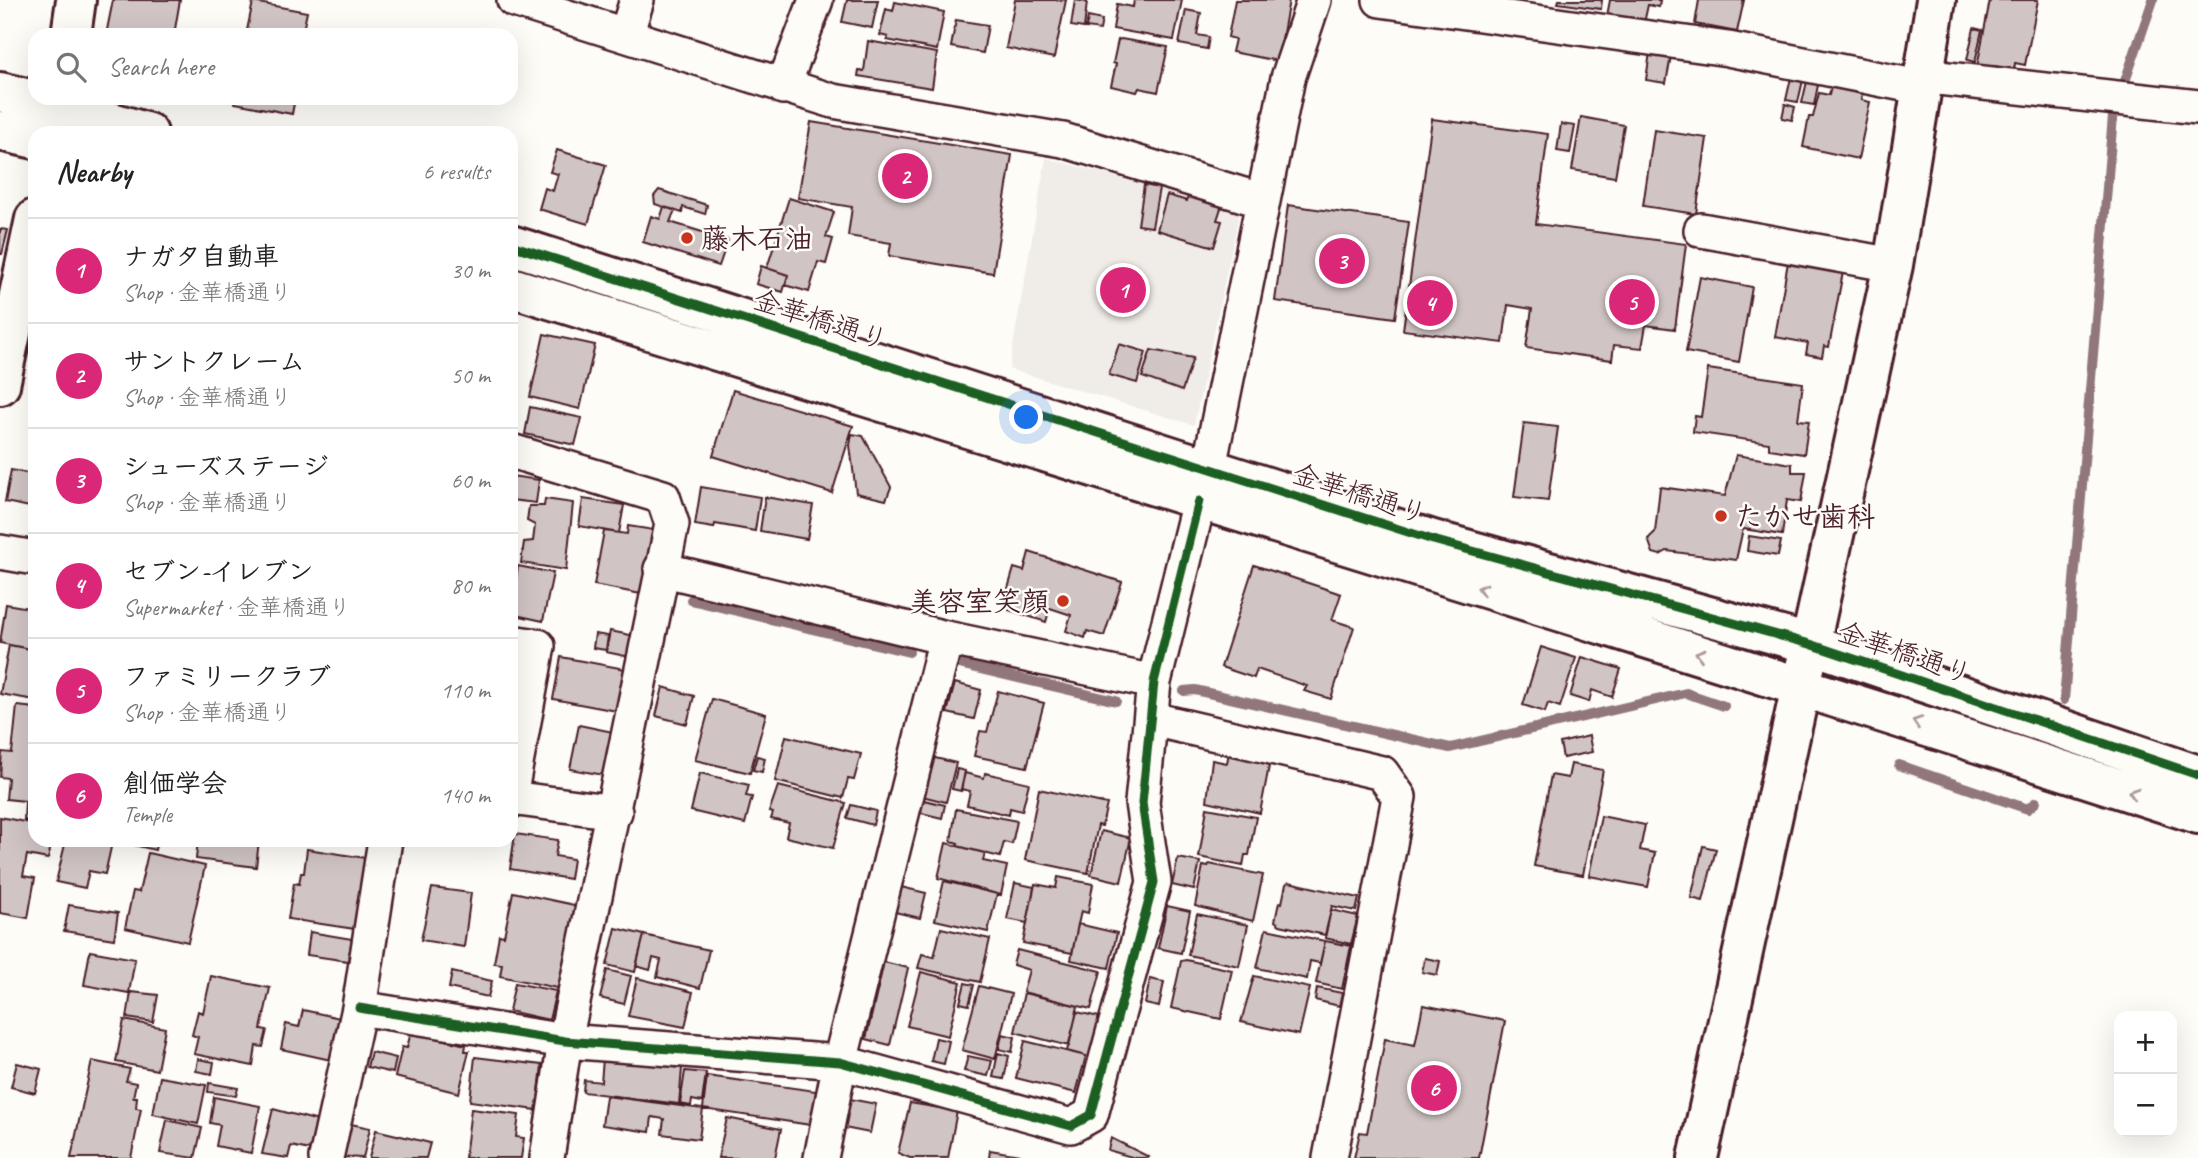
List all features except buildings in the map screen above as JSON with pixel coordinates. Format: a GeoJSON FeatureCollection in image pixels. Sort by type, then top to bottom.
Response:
{"type":"FeatureCollection","features":[{"type":"Feature","properties":{"kind":"street"},"geometry":{"type":"LineString","coordinates":[[72,28],[76,0]]}},
{"type":"Feature","properties":{"kind":"street"},"geometry":{"type":"LineString","coordinates":[[514,0],[833,101],[1063,140],[1263,201]]}},
{"type":"Feature","properties":{"kind":"street"},"geometry":{"type":"LineString","coordinates":[[626,35],[637,0]]}},
{"type":"Feature","properties":{"kind":"street"},"geometry":{"type":"LineString","coordinates":[[783,87],[816,0]]}},
{"type":"Feature","properties":{"kind":"street"},"geometry":{"type":"LineString","coordinates":[[359,1008],[565,1041],[840,1062],[1071,1126],[1091,1115],[1154,882],[1142,803],[1154,682],[1204,484],[1288,78],[1314,0]]}},
{"type":"Feature","properties":{"kind":"street"},"geometry":{"type":"LineString","coordinates":[[1380,0],[1728,49],[1920,82],[2117,97],[2198,107]]}},
{"type":"Feature","properties":{"kind":"street"},"geometry":{"type":"LineString","coordinates":[[1698,1158],[1892,265],[1920,82],[1936,0]]}},
{"type":"Feature","properties":{"kind":"street"},"geometry":{"type":"LineString","coordinates":[[0,92],[28,102]]}},
{"type":"Feature","properties":{"kind":"street"},"geometry":{"type":"LineString","coordinates":[[38,105],[118,126]]}},
{"type":"Feature","properties":{"kind":"street"},"geometry":{"type":"LineString","coordinates":[[0,131],[28,137]]}},
{"type":"Feature","properties":{"kind":"street"},"geometry":{"type":"LineString","coordinates":[[1702,230],[1892,265]]}},
{"type":"Feature","properties":{"kind":"street","name":"金華橋通り"},"geometry":{"type":"LineString","coordinates":[[518,247],[1204,484],[1801,685],[2198,814]]}},
{"type":"Feature","properties":{"kind":"street"},"geometry":{"type":"LineString","coordinates":[[0,385],[28,252]]}},
{"type":"Feature","properties":{"kind":"street","name":"金華橋通り"},"geometry":{"type":"LineString","coordinates":[[518,289],[1204,484],[1433,540],[1810,643],[2198,775]]}},
{"type":"Feature","properties":{"kind":"street"},"geometry":{"type":"LineString","coordinates":[[518,453],[663,497],[672,523],[615,812],[565,1041],[547,1158]]}},
{"type":"Feature","properties":{"kind":"street"},"geometry":{"type":"LineString","coordinates":[[0,552],[28,557]]}},
{"type":"Feature","properties":{"kind":"street"},"geometry":{"type":"LineString","coordinates":[[661,569],[946,638],[1154,682]]}},
{"type":"Feature","properties":{"kind":"street"},"geometry":{"type":"LineString","coordinates":[[821,1158],[840,1062],[946,638]]}},
{"type":"Feature","properties":{"kind":"street"},"geometry":{"type":"LineString","coordinates":[[518,643],[538,646],[518,753]]}},
{"type":"Feature","properties":{"kind":"street"},"geometry":{"type":"LineString","coordinates":[[1152,719],[1382,773],[1399,797],[1329,1158]]}},
{"type":"Feature","properties":{"kind":"street"},"geometry":{"type":"LineString","coordinates":[[518,799],[615,812]]}},
{"type":"Feature","properties":{"kind":"street"},"geometry":{"type":"LineString","coordinates":[[326,1158],[359,1008],[384,847]]}},
{"type":"Feature","properties":{"kind":"shaded area"},"geometry":{"type":"Polygon","coordinates":[[[1046,158],[1240,210],[1194,425],[1009,369],[1046,158]]]}},
{"type":"Feature","properties":{"kind":"waterway"},"geometry":{"type":"LineString","coordinates":[[2064,700],[2113,116],[2153,0]]}},
{"type":"Feature","properties":{"kind":"waterway"},"geometry":{"type":"LineString","coordinates":[[691,600],[909,652]]}},
{"type":"Feature","properties":{"kind":"waterway"},"geometry":{"type":"LineString","coordinates":[[959,664],[1116,701]]}},
{"type":"Feature","properties":{"kind":"waterway"},"geometry":{"type":"LineString","coordinates":[[1184,691],[1195,690],[1450,748],[1686,693],[1724,706]]}},
{"type":"Feature","properties":{"kind":"waterway"},"geometry":{"type":"LineString","coordinates":[[1899,765],[2028,809],[2036,802]]}},
{"type":"Feature","properties":{"kind":"cycle path"},"geometry":{"type":"LineString","coordinates":[[518,247],[1433,540],[1810,644],[2198,775]]}},
{"type":"Feature","properties":{"kind":"cycle path"},"geometry":{"type":"LineString","coordinates":[[359,1008],[565,1041],[840,1062],[1071,1126],[1091,1115],[1154,882],[1142,803],[1154,682],[1199,501]]}},
{"type":"Feature","properties":{"kind":"place","name":"サントクレーム"},"geometry":{"type":"Point","coordinates":[905,176]}},
{"type":"Feature","properties":{"kind":"place","name":"藤木石油"},"geometry":{"type":"Point","coordinates":[687,238]}},
{"type":"Feature","properties":{"kind":"place","name":"シューズステージ"},"geometry":{"type":"Point","coordinates":[1342,261]}},
{"type":"Feature","properties":{"kind":"place","name":"ナガタ自動車"},"geometry":{"type":"Point","coordinates":[1123,290]}},
{"type":"Feature","properties":{"kind":"place","name":"ファミリークラブ"},"geometry":{"type":"Point","coordinates":[1632,302]}},
{"type":"Feature","properties":{"kind":"place","name":"セブン-イレブン"},"geometry":{"type":"Point","coordinates":[1430,303]}},
{"type":"Feature","properties":{"kind":"place","name":"たかせ歯科"},"geometry":{"type":"Point","coordinates":[1721,516]}},
{"type":"Feature","properties":{"kind":"place","name":"美容室笑顔"},"geometry":{"type":"Point","coordinates":[1063,601]}},
{"type":"Feature","properties":{"kind":"place","name":"創価学会"},"geometry":{"type":"Point","coordinates":[1434,1088]}}]}
